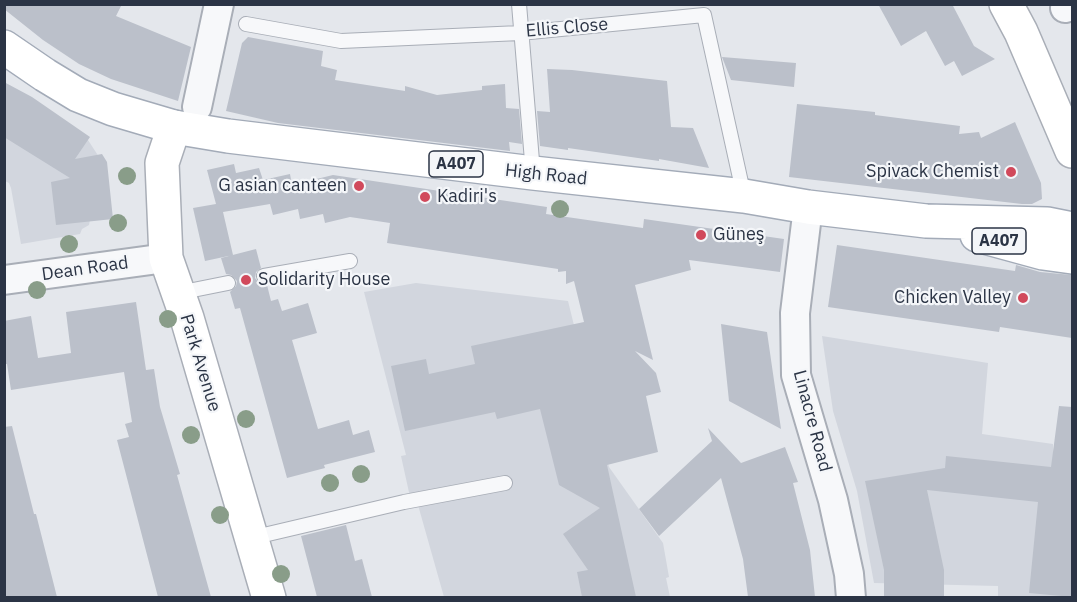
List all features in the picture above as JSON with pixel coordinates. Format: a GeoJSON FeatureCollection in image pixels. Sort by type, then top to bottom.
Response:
{"type":"FeatureCollection","features":[{"type":"Feature","properties":{"kind":"main road"},"geometry":{"type":"LineString","coordinates":[[1006,4],[1021,32],[1072,151]]}},
{"type":"Feature","properties":{"kind":"main road","name":"High Road"},"geometry":{"type":"LineString","coordinates":[[4,47],[78,95],[112,109],[186,117],[228,136],[322,149],[744,196],[808,207],[926,221],[1047,224],[1072,229]]}},
{"type":"Feature","properties":{"kind":"main road","name":"Park Avenue"},"geometry":{"type":"LineString","coordinates":[[186,117],[162,163],[166,258],[187,318],[268,597]]}},
{"type":"Feature","properties":{"kind":"main road","name":"High Road"},"geometry":{"type":"LineString","coordinates":[[926,221],[1043,253],[1072,257]]}},
{"type":"Feature","properties":{"kind":"street"},"geometry":{"type":"LineString","coordinates":[[186,117],[219,4]]}},
{"type":"Feature","properties":{"kind":"street","name":"Linacre Road"},"geometry":{"type":"LineString","coordinates":[[808,207],[795,313],[796,375],[833,500],[849,574],[851,597]]}},
{"type":"Feature","properties":{"kind":"street","name":"Dean Road"},"geometry":{"type":"LineString","coordinates":[[4,280],[166,258]]}},
{"type":"Feature","properties":{"kind":"lane"},"geometry":{"type":"LineString","coordinates":[[519,4],[533,173]]}},
{"type":"Feature","properties":{"kind":"lane","name":"Ellis Close"},"geometry":{"type":"LineString","coordinates":[[246,24],[340,41],[520,33],[708,10],[744,196]]}},
{"type":"Feature","properties":{"kind":"lane"},"geometry":{"type":"LineString","coordinates":[[264,276],[350,261]]}},
{"type":"Feature","properties":{"kind":"lane"},"geometry":{"type":"LineString","coordinates":[[178,293],[228,283]]}},
{"type":"Feature","properties":{"kind":"lane"},"geometry":{"type":"LineString","coordinates":[[251,538],[404,502],[505,483]]}},
{"type":"Feature","properties":{"kind":"shaded area"},"geometry":{"type":"Polygon","coordinates":[[[4,86],[86,137],[101,160],[89,225],[82,229],[80,234],[21,244],[11,188],[5,181],[4,86]]]}},
{"type":"Feature","properties":{"kind":"shaded area"},"geometry":{"type":"Polygon","coordinates":[[[416,283],[568,301],[609,467],[663,543],[670,597],[444,597],[418,505],[412,506],[401,456],[406,455],[364,292],[416,283]]]}},
{"type":"Feature","properties":{"kind":"shaded area"},"geometry":{"type":"Polygon","coordinates":[[[822,336],[988,363],[982,434],[1053,444],[1053,456],[1072,459],[1072,597],[998,597],[998,586],[874,583],[857,491],[833,411],[822,336]]]}},
{"type":"Feature","properties":{"kind":"building"},"geometry":{"type":"Polygon","coordinates":[[[4,4],[122,4],[116,16],[191,47],[178,101],[111,79],[79,64],[43,40],[4,9],[4,4]]]}},
{"type":"Feature","properties":{"kind":"building"},"geometry":{"type":"Polygon","coordinates":[[[878,4],[952,4],[974,46],[995,59],[962,76],[954,61],[945,66],[926,31],[901,46],[878,4]]]}},
{"type":"Feature","properties":{"kind":"building"},"geometry":{"type":"Polygon","coordinates":[[[248,37],[323,51],[321,66],[337,70],[335,80],[405,91],[405,86],[437,95],[482,90],[482,86],[505,84],[506,108],[519,109],[522,144],[509,142],[510,151],[278,123],[226,111],[242,43],[248,37]]]}},
{"type":"Feature","properties":{"kind":"building"},"geometry":{"type":"Polygon","coordinates":[[[722,57],[796,63],[794,87],[731,80],[722,57]]]}},
{"type":"Feature","properties":{"kind":"building"},"geometry":{"type":"Polygon","coordinates":[[[547,69],[667,81],[671,127],[693,128],[709,168],[659,159],[659,161],[540,146],[537,111],[550,112],[547,69]]]}},
{"type":"Feature","properties":{"kind":"building"},"geometry":{"type":"Polygon","coordinates":[[[4,82],[32,97],[90,137],[75,159],[102,154],[107,162],[113,219],[56,225],[51,182],[70,178],[4,137],[4,82]]]}},
{"type":"Feature","properties":{"kind":"building"},"geometry":{"type":"Polygon","coordinates":[[[797,104],[875,112],[875,115],[960,126],[959,134],[979,132],[981,138],[1015,122],[1041,183],[1042,199],[1032,204],[1022,204],[789,177],[797,104]]]}},
{"type":"Feature","properties":{"kind":"building"},"geometry":{"type":"Polygon","coordinates":[[[234,164],[236,173],[259,168],[263,180],[290,174],[292,185],[333,175],[547,207],[546,214],[643,228],[644,219],[784,239],[780,272],[689,260],[691,270],[635,285],[653,360],[635,351],[656,373],[661,392],[646,396],[658,452],[607,465],[636,597],[582,597],[577,572],[588,570],[563,534],[600,508],[559,485],[540,409],[497,419],[495,412],[405,431],[391,366],[426,359],[429,374],[475,364],[471,346],[584,322],[574,281],[566,284],[566,271],[558,272],[558,269],[387,243],[390,223],[350,217],[325,223],[323,214],[300,219],[298,209],[273,215],[270,204],[223,212],[233,255],[205,261],[193,208],[216,204],[207,170],[234,164]]]}},
{"type":"Feature","properties":{"kind":"building"},"geometry":{"type":"Polygon","coordinates":[[[837,245],[1015,271],[1016,265],[1040,272],[1072,275],[1072,338],[1000,327],[999,332],[828,307],[837,245]]]}},
{"type":"Feature","properties":{"kind":"building"},"geometry":{"type":"Polygon","coordinates":[[[256,249],[261,268],[256,272],[255,278],[260,284],[267,285],[271,301],[278,299],[282,311],[308,303],[317,333],[292,340],[318,429],[349,420],[353,435],[369,430],[375,452],[324,465],[325,468],[287,478],[240,308],[235,309],[230,292],[236,286],[237,281],[231,275],[226,274],[221,258],[256,249]]]}},
{"type":"Feature","properties":{"kind":"building"},"geometry":{"type":"Polygon","coordinates":[[[136,302],[146,370],[154,369],[160,407],[180,474],[177,475],[211,597],[158,597],[117,440],[129,437],[125,424],[132,422],[124,372],[11,390],[7,364],[4,364],[4,321],[31,316],[38,358],[71,353],[66,312],[136,302]]]}},
{"type":"Feature","properties":{"kind":"building"},"geometry":{"type":"Polygon","coordinates":[[[721,324],[767,332],[781,429],[729,401],[721,324]]]}},
{"type":"Feature","properties":{"kind":"building"},"geometry":{"type":"Polygon","coordinates":[[[1059,406],[1072,407],[1072,597],[1029,593],[1038,502],[927,490],[944,570],[944,597],[884,597],[884,570],[865,481],[945,468],[946,456],[1051,467],[1059,406]]]}},
{"type":"Feature","properties":{"kind":"building"},"geometry":{"type":"Polygon","coordinates":[[[12,426],[57,597],[4,597],[4,427],[12,426]]]}},
{"type":"Feature","properties":{"kind":"building"},"geometry":{"type":"Polygon","coordinates":[[[708,428],[741,463],[785,447],[798,482],[793,483],[810,550],[815,597],[748,597],[743,559],[721,478],[659,536],[639,509],[712,441],[708,428]]]}},
{"type":"Feature","properties":{"kind":"building"},"geometry":{"type":"Polygon","coordinates":[[[346,525],[355,561],[362,559],[372,597],[317,597],[301,536],[346,525]]]}},
{"type":"Feature","properties":{"kind":"place","name":"Spivack Chemist"},"geometry":{"type":"Point","coordinates":[1011,172]}},
{"type":"Feature","properties":{"kind":"place","name":"G asian canteen"},"geometry":{"type":"Point","coordinates":[359,186]}},
{"type":"Feature","properties":{"kind":"place","name":"Kadiri's"},"geometry":{"type":"Point","coordinates":[425,197]}},
{"type":"Feature","properties":{"kind":"place","name":"Güneş"},"geometry":{"type":"Point","coordinates":[701,235]}},
{"type":"Feature","properties":{"kind":"place","name":"Solidarity House"},"geometry":{"type":"Point","coordinates":[246,280]}},
{"type":"Feature","properties":{"kind":"place","name":"Chicken Valley"},"geometry":{"type":"Point","coordinates":[1023,298]}}]}
